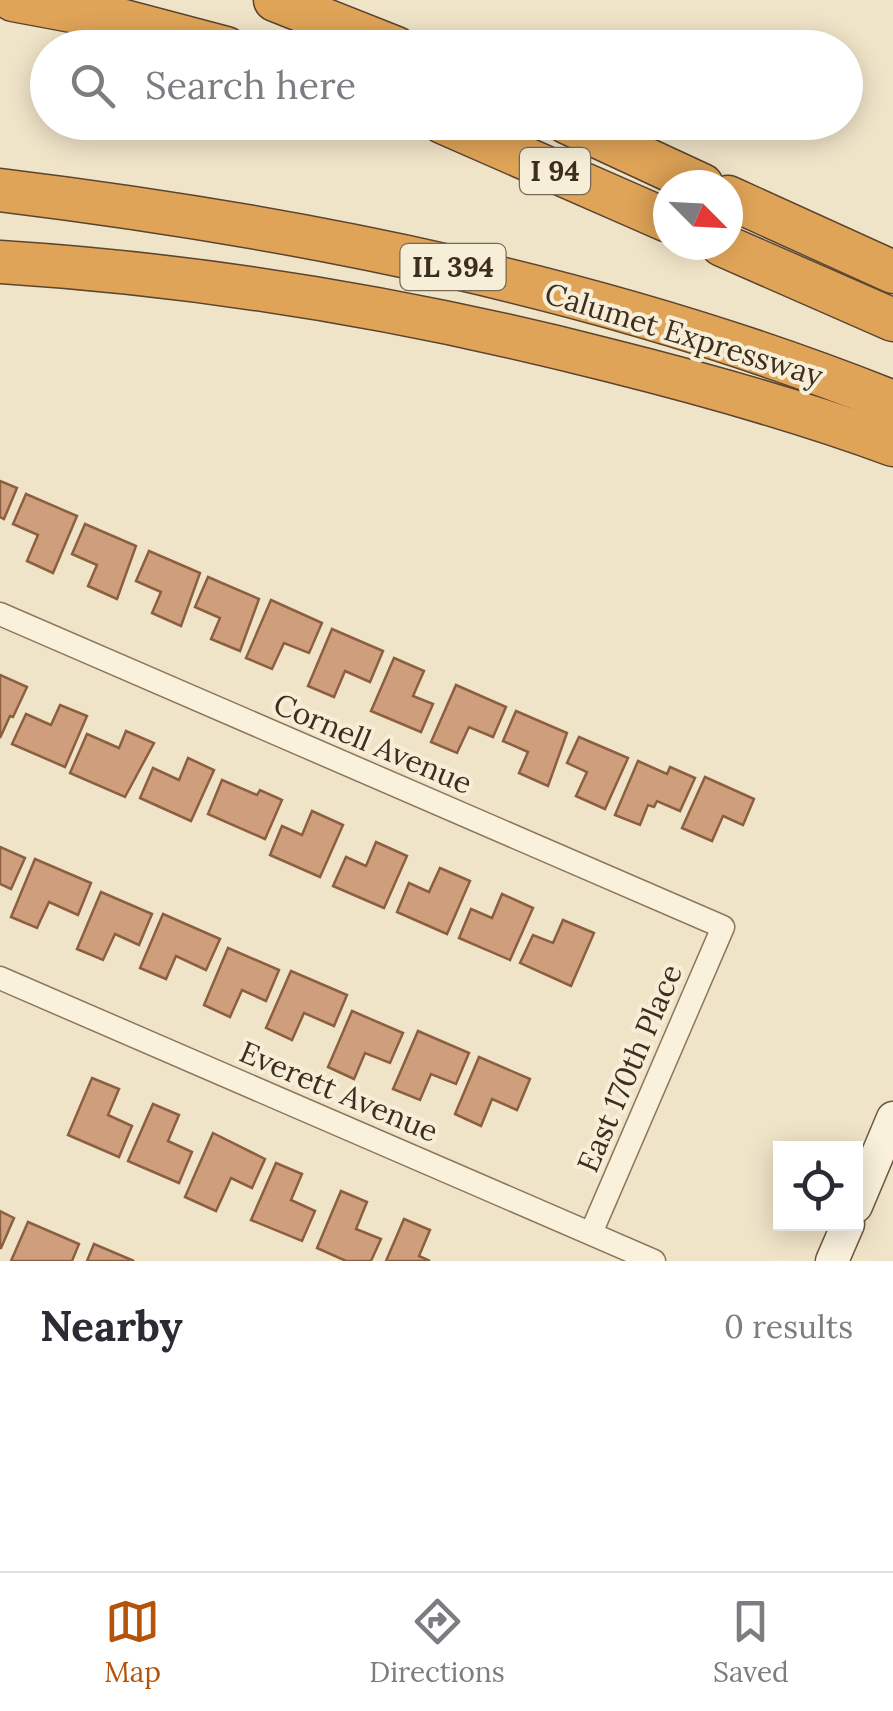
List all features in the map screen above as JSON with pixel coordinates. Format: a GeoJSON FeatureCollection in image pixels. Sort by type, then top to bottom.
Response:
{"type":"FeatureCollection","features":[{"type":"Feature","properties":{"kind":"highway"},"geometry":{"type":"LineString","coordinates":[[13,0],[158,30]]}},
{"type":"Feature","properties":{"kind":"highway"},"geometry":{"type":"LineString","coordinates":[[274,0],[350,30]]}},
{"type":"Feature","properties":{"kind":"highway","name":"I 94"},"geometry":{"type":"LineString","coordinates":[[483,140],[653,214]]}},
{"type":"Feature","properties":{"kind":"highway"},"geometry":{"type":"LineString","coordinates":[[605,140],[670,170]]}},
{"type":"Feature","properties":{"kind":"highway","name":"Calumet Expressway"},"geometry":{"type":"LineString","coordinates":[[0,190],[121,205],[288,233],[456,268],[586,301],[738,347],[893,402]]}},
{"type":"Feature","properties":{"kind":"highway"},"geometry":{"type":"LineString","coordinates":[[743,204],[893,272]]}},
{"type":"Feature","properties":{"kind":"highway"},"geometry":{"type":"LineString","coordinates":[[743,254],[893,320]]}},
{"type":"Feature","properties":{"kind":"highway"},"geometry":{"type":"LineString","coordinates":[[0,262],[276,291],[477,326],[699,383],[893,445]]}},
{"type":"Feature","properties":{"kind":"street","name":"Cornell Avenue"},"geometry":{"type":"LineString","coordinates":[[0,614],[723,928]]}},
{"type":"Feature","properties":{"kind":"street","name":"East 170th Place"},"geometry":{"type":"LineString","coordinates":[[591,1233],[723,928]]}},
{"type":"Feature","properties":{"kind":"street","name":"Everett Avenue"},"geometry":{"type":"LineString","coordinates":[[0,978],[654,1261]]}},
{"type":"Feature","properties":{"kind":"street"},"geometry":{"type":"LineString","coordinates":[[872,1189],[893,1118]]}},
{"type":"Feature","properties":{"kind":"street"},"geometry":{"type":"LineString","coordinates":[[832,1261],[845,1231]]}},
{"type":"Feature","properties":{"kind":"building"},"geometry":{"type":"Polygon","coordinates":[[[0,481],[17,488],[4,519],[0,517],[0,481]]]}},
{"type":"Feature","properties":{"kind":"building"},"geometry":{"type":"Polygon","coordinates":[[[26,494],[77,516],[53,573],[27,561],[38,535],[13,524],[26,494]]]}},
{"type":"Feature","properties":{"kind":"building"},"geometry":{"type":"Polygon","coordinates":[[[85,524],[136,546],[117,599],[88,586],[97,565],[72,554],[85,524]]]}},
{"type":"Feature","properties":{"kind":"building"},"geometry":{"type":"Polygon","coordinates":[[[149,551],[200,573],[181,626],[152,613],[161,592],[136,581],[149,551]]]}},
{"type":"Feature","properties":{"kind":"building"},"geometry":{"type":"Polygon","coordinates":[[[208,577],[259,599],[240,651],[211,639],[220,618],[195,607],[208,577]]]}},
{"type":"Feature","properties":{"kind":"building"},"geometry":{"type":"Polygon","coordinates":[[[271,600],[322,623],[309,653],[284,643],[272,669],[246,658],[271,600]]]}},
{"type":"Feature","properties":{"kind":"building"},"geometry":{"type":"Polygon","coordinates":[[[332,629],[383,651],[370,682],[345,671],[334,697],[308,686],[332,629]]]}},
{"type":"Feature","properties":{"kind":"building"},"geometry":{"type":"Polygon","coordinates":[[[394,658],[424,671],[413,696],[433,704],[421,732],[371,711],[394,658]]]}},
{"type":"Feature","properties":{"kind":"building"},"geometry":{"type":"Polygon","coordinates":[[[0,675],[27,687],[0,738],[0,675]]]}},
{"type":"Feature","properties":{"kind":"building"},"geometry":{"type":"Polygon","coordinates":[[[456,685],[506,707],[493,737],[469,727],[457,753],[431,742],[456,685]]]}},
{"type":"Feature","properties":{"kind":"building"},"geometry":{"type":"Polygon","coordinates":[[[60,705],[87,716],[65,767],[12,744],[26,714],[51,725],[60,705]]]}},
{"type":"Feature","properties":{"kind":"building"},"geometry":{"type":"Polygon","coordinates":[[[516,711],[567,733],[548,786],[519,773],[528,752],[503,741],[516,711]]]}},
{"type":"Feature","properties":{"kind":"building"},"geometry":{"type":"Polygon","coordinates":[[[126,731],[154,743],[125,797],[70,773],[87,734],[119,748],[126,731]]]}},
{"type":"Feature","properties":{"kind":"building"},"geometry":{"type":"Polygon","coordinates":[[[579,737],[628,758],[605,809],[576,796],[587,772],[567,763],[579,737]]]}},
{"type":"Feature","properties":{"kind":"building"},"geometry":{"type":"Polygon","coordinates":[[[188,758],[214,770],[191,821],[140,798],[153,768],[179,780],[188,758]]]}},
{"type":"Feature","properties":{"kind":"building"},"geometry":{"type":"Polygon","coordinates":[[[638,761],[667,774],[670,767],[695,778],[680,811],[657,801],[654,807],[648,805],[640,825],[615,815],[638,761]]]}},
{"type":"Feature","properties":{"kind":"building"},"geometry":{"type":"Polygon","coordinates":[[[705,777],[754,799],[743,825],[723,816],[712,841],[682,828],[705,777]]]}},
{"type":"Feature","properties":{"kind":"building"},"geometry":{"type":"Polygon","coordinates":[[[222,780],[257,795],[260,790],[282,800],[265,839],[208,814],[222,780]]]}},
{"type":"Feature","properties":{"kind":"building"},"geometry":{"type":"Polygon","coordinates":[[[312,811],[343,825],[320,877],[270,855],[282,826],[302,835],[312,811]]]}},
{"type":"Feature","properties":{"kind":"building"},"geometry":{"type":"Polygon","coordinates":[[[376,842],[407,856],[384,908],[333,886],[346,857],[366,866],[376,842]]]}},
{"type":"Feature","properties":{"kind":"building"},"geometry":{"type":"Polygon","coordinates":[[[0,847],[25,858],[11,889],[0,884],[0,847]]]}},
{"type":"Feature","properties":{"kind":"building"},"geometry":{"type":"Polygon","coordinates":[[[35,859],[91,883],[78,915],[49,902],[37,928],[11,917],[35,859]]]}},
{"type":"Feature","properties":{"kind":"building"},"geometry":{"type":"Polygon","coordinates":[[[440,868],[470,881],[447,934],[397,912],[409,883],[429,892],[440,868]]]}},
{"type":"Feature","properties":{"kind":"building"},"geometry":{"type":"Polygon","coordinates":[[[101,892],[152,914],[139,945],[115,934],[103,960],[77,949],[101,892]]]}},
{"type":"Feature","properties":{"kind":"building"},"geometry":{"type":"Polygon","coordinates":[[[502,894],[533,908],[510,960],[459,938],[471,909],[492,918],[502,894]]]}},
{"type":"Feature","properties":{"kind":"building"},"geometry":{"type":"Polygon","coordinates":[[[163,914],[220,939],[206,970],[176,956],[166,979],[140,968],[163,914]]]}},
{"type":"Feature","properties":{"kind":"building"},"geometry":{"type":"Polygon","coordinates":[[[563,920],[594,933],[571,986],[520,963],[533,935],[553,943],[563,920]]]}},
{"type":"Feature","properties":{"kind":"building"},"geometry":{"type":"Polygon","coordinates":[[[228,948],[279,970],[266,1001],[242,990],[230,1017],[204,1005],[228,948]]]}},
{"type":"Feature","properties":{"kind":"building"},"geometry":{"type":"Polygon","coordinates":[[[291,971],[347,995],[334,1026],[304,1013],[292,1040],[266,1028],[291,971]]]}},
{"type":"Feature","properties":{"kind":"building"},"geometry":{"type":"Polygon","coordinates":[[[352,1011],[403,1033],[390,1063],[365,1053],[354,1079],[328,1067],[352,1011]]]}},
{"type":"Feature","properties":{"kind":"building"},"geometry":{"type":"Polygon","coordinates":[[[418,1031],[469,1053],[456,1084],[431,1074],[420,1100],[393,1089],[418,1031]]]}},
{"type":"Feature","properties":{"kind":"building"},"geometry":{"type":"Polygon","coordinates":[[[479,1057],[530,1079],[517,1110],[492,1099],[481,1126],[455,1114],[479,1057]]]}},
{"type":"Feature","properties":{"kind":"building"},"geometry":{"type":"Polygon","coordinates":[[[92,1078],[119,1089],[108,1115],[132,1126],[119,1157],[68,1135],[92,1078]]]}},
{"type":"Feature","properties":{"kind":"building"},"geometry":{"type":"Polygon","coordinates":[[[153,1104],[179,1115],[168,1141],[192,1152],[179,1183],[128,1161],[153,1104]]]}},
{"type":"Feature","properties":{"kind":"building"},"geometry":{"type":"Polygon","coordinates":[[[213,1133],[265,1159],[252,1188],[231,1178],[216,1211],[185,1197],[213,1133]]]}},
{"type":"Feature","properties":{"kind":"building"},"geometry":{"type":"Polygon","coordinates":[[[276,1163],[302,1174],[291,1200],[315,1211],[302,1241],[251,1220],[276,1163]]]}},
{"type":"Feature","properties":{"kind":"building"},"geometry":{"type":"Polygon","coordinates":[[[341,1191],[367,1202],[356,1229],[381,1239],[371,1261],[346,1261],[317,1248],[341,1191]]]}},
{"type":"Feature","properties":{"kind":"building"},"geometry":{"type":"Polygon","coordinates":[[[0,1211],[14,1218],[1,1248],[0,1248],[0,1211]]]}},
{"type":"Feature","properties":{"kind":"building"},"geometry":{"type":"Polygon","coordinates":[[[404,1219],[430,1230],[419,1256],[430,1261],[386,1261],[404,1219]]]}},
{"type":"Feature","properties":{"kind":"building"},"geometry":{"type":"Polygon","coordinates":[[[28,1222],[79,1244],[72,1261],[11,1261],[28,1222]]]}},
{"type":"Feature","properties":{"kind":"building"},"geometry":{"type":"Polygon","coordinates":[[[94,1244],[134,1261],[87,1261],[94,1244]]]}}]}
